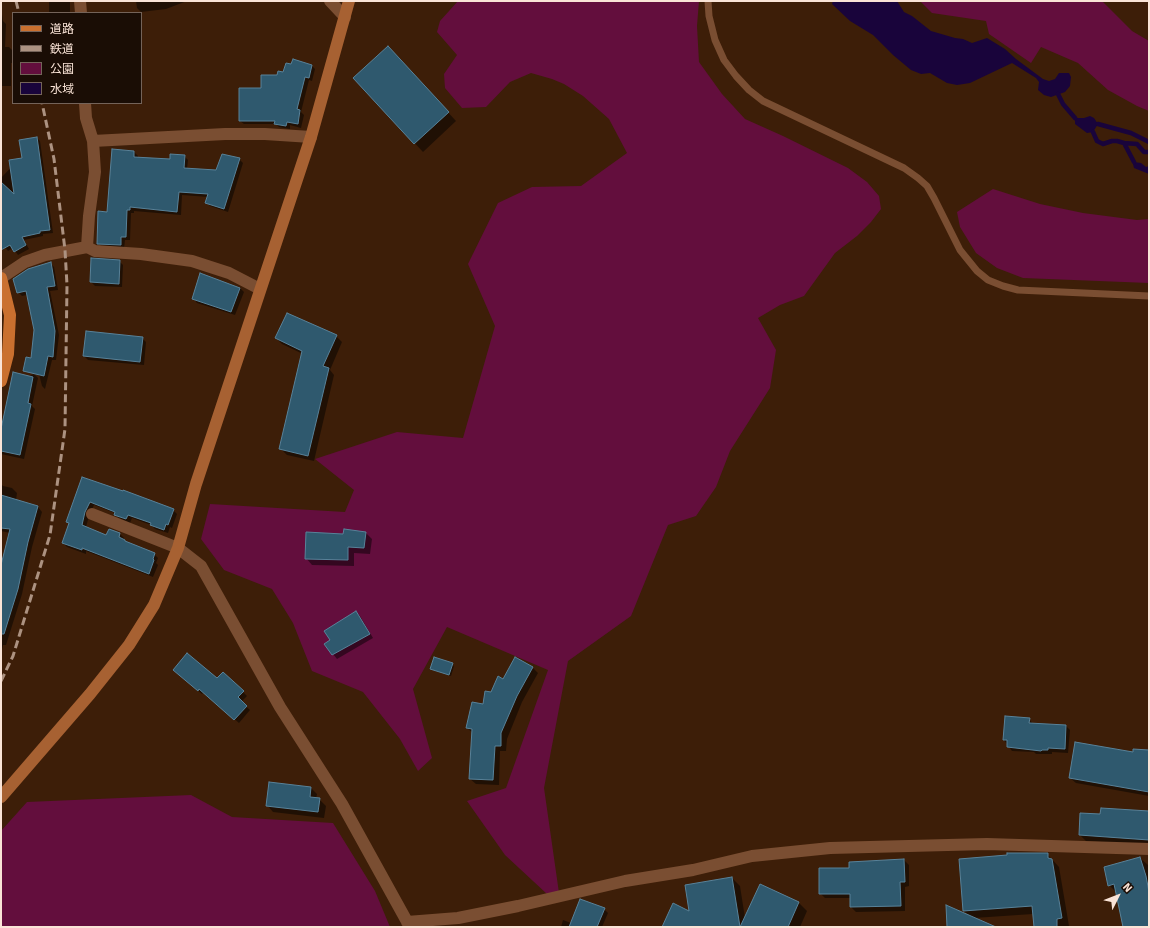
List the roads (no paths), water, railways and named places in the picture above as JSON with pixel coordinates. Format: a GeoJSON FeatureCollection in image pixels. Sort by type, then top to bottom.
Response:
{"type":"FeatureCollection","features":[{"type":"Feature","properties":{"kind":"main road"},"geometry":{"type":"LineString","coordinates":[[1,278],[10,315],[8,354],[1,381]]}},
{"type":"Feature","properties":{"kind":"street"},"geometry":{"type":"LineString","coordinates":[[80,1],[81,12]]}},
{"type":"Feature","properties":{"kind":"street"},"geometry":{"type":"LineString","coordinates":[[330,1],[345,17]]}},
{"type":"Feature","properties":{"kind":"street"},"geometry":{"type":"LineString","coordinates":[[1,797],[90,694],[129,645],[154,605],[178,548],[199,476],[311,137],[349,1]]}},
{"type":"Feature","properties":{"kind":"street"},"geometry":{"type":"LineString","coordinates":[[85,104],[86,118],[93,141],[95,172],[89,216],[87,247]]}},
{"type":"Feature","properties":{"kind":"street"},"geometry":{"type":"LineString","coordinates":[[93,141],[225,134],[265,134],[311,137]]}},
{"type":"Feature","properties":{"kind":"street"},"geometry":{"type":"LineString","coordinates":[[1,278],[25,262],[46,255],[87,247],[95,251],[141,254],[192,261],[229,273],[260,289]]}},
{"type":"Feature","properties":{"kind":"street"},"geometry":{"type":"LineString","coordinates":[[92,514],[178,548],[201,566],[280,707],[342,804],[409,924],[458,918],[518,906],[624,881],[693,870],[752,856],[830,848],[987,844],[1149,850]]}},
{"type":"Feature","properties":{"kind":"lane"},"geometry":{"type":"LineString","coordinates":[[708,1],[709,16],[715,40],[724,60],[749,90],[763,101],[904,168],[918,178],[927,186],[934,198],[960,250],[977,271],[988,280],[1018,290],[1149,296]]}},
{"type":"Feature","properties":{"kind":"water"},"geometry":{"type":"Polygon","coordinates":[[[833,1],[897,1],[904,12],[912,16],[931,31],[963,39],[972,43],[987,38],[1005,49],[1043,79],[1049,81],[1055,79],[1059,73],[1069,73],[1071,77],[1070,86],[1065,92],[1051,97],[1044,95],[1038,90],[1039,82],[1036,78],[1012,63],[970,83],[957,85],[947,83],[930,73],[921,74],[911,70],[873,35],[850,21],[832,4],[833,1]]]}},
{"type":"Feature","properties":{"kind":"water"},"geometry":{"type":"Polygon","coordinates":[[[1090,116],[1094,118],[1098,124],[1093,132],[1087,133],[1075,124],[1075,118],[1090,116]]]}},
{"type":"Feature","properties":{"kind":"water"},"geometry":{"type":"Polygon","coordinates":[[[1134,162],[1141,163],[1146,167],[1149,166],[1149,174],[1134,168],[1134,162]]]}},
{"type":"Feature","properties":{"kind":"waterway"},"geometry":{"type":"LineString","coordinates":[[1058,94],[1063,104],[1075,118]]}},
{"type":"Feature","properties":{"kind":"waterway"},"geometry":{"type":"LineString","coordinates":[[1098,124],[1131,133],[1149,142]]}},
{"type":"Feature","properties":{"kind":"waterway"},"geometry":{"type":"LineString","coordinates":[[1093,132],[1097,141],[1103,144],[1112,141],[1124,143],[1134,162]]}},
{"type":"Feature","properties":{"kind":"waterway"},"geometry":{"type":"LineString","coordinates":[[1124,143],[1137,144],[1144,152],[1149,152]]}},
{"type":"Feature","properties":{"kind":"railway"},"geometry":{"type":"LineString","coordinates":[[16,1],[19,12]]}},
{"type":"Feature","properties":{"kind":"railway"},"geometry":{"type":"LineString","coordinates":[[1,681],[13,656],[50,535],[65,429],[67,285],[65,250],[54,159],[42,104]]}}]}
